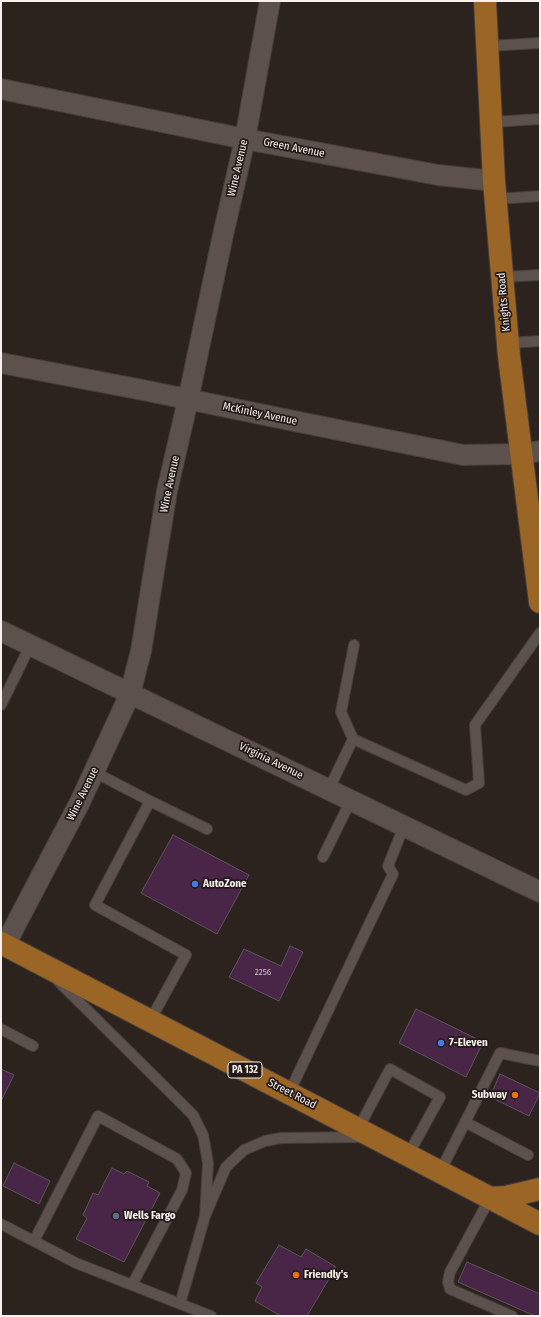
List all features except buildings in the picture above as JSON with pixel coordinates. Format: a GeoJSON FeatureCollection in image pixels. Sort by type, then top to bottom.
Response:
{"type":"FeatureCollection","features":[{"type":"Feature","properties":{"kind":"main road","name":"Knights Road"},"geometry":{"type":"LineString","coordinates":[[487,1],[495,190],[502,277],[508,343],[530,452],[540,598]]}},
{"type":"Feature","properties":{"kind":"main road","name":"Street Road"},"geometry":{"type":"LineString","coordinates":[[3,944],[540,1224]]}},
{"type":"Feature","properties":{"kind":"main road"},"geometry":{"type":"LineString","coordinates":[[490,1198],[506,1197],[540,1189]]}},
{"type":"Feature","properties":{"kind":"street","name":"Wine Avenue"},"geometry":{"type":"LineString","coordinates":[[3,944],[80,802],[130,694],[140,651],[167,491],[188,400],[222,235],[245,139],[270,1]]}},
{"type":"Feature","properties":{"kind":"street","name":"Green Avenue"},"geometry":{"type":"LineString","coordinates":[[1,89],[245,139],[438,175],[495,190]]}},
{"type":"Feature","properties":{"kind":"street","name":"McKinley Avenue"},"geometry":{"type":"LineString","coordinates":[[1,363],[464,455],[530,452]]}},
{"type":"Feature","properties":{"kind":"street","name":"Virginia Avenue"},"geometry":{"type":"LineString","coordinates":[[1,631],[540,892]]}},
{"type":"Feature","properties":{"kind":"lane"},"geometry":{"type":"LineString","coordinates":[[488,46],[540,43]]}},
{"type":"Feature","properties":{"kind":"lane"},"geometry":{"type":"LineString","coordinates":[[492,122],[540,120]]}},
{"type":"Feature","properties":{"kind":"lane"},"geometry":{"type":"LineString","coordinates":[[495,190],[540,196]]}},
{"type":"Feature","properties":{"kind":"lane"},"geometry":{"type":"LineString","coordinates":[[502,277],[540,275]]}},
{"type":"Feature","properties":{"kind":"lane"},"geometry":{"type":"LineString","coordinates":[[508,343],[540,341]]}},
{"type":"Feature","properties":{"kind":"lane"},"geometry":{"type":"LineString","coordinates":[[354,645],[341,712],[353,739],[466,790],[479,783],[475,725],[540,633]]}},
{"type":"Feature","properties":{"kind":"lane"},"geometry":{"type":"LineString","coordinates":[[1,705],[30,646]]}},
{"type":"Feature","properties":{"kind":"lane"},"geometry":{"type":"LineString","coordinates":[[329,789],[353,739]]}},
{"type":"Feature","properties":{"kind":"lane"},"geometry":{"type":"LineString","coordinates":[[94,772],[207,830]]}},
{"type":"Feature","properties":{"kind":"lane"},"geometry":{"type":"LineString","coordinates":[[323,857],[351,800]]}},
{"type":"Feature","properties":{"kind":"lane"},"geometry":{"type":"LineString","coordinates":[[150,801],[95,904],[186,955],[150,1021]]}},
{"type":"Feature","properties":{"kind":"lane"},"geometry":{"type":"LineString","coordinates":[[288,1093],[393,874],[388,866],[404,826]]}},
{"type":"Feature","properties":{"kind":"lane"},"geometry":{"type":"LineString","coordinates":[[41,964],[193,1115],[203,1134],[208,1163],[205,1216]]}},
{"type":"Feature","properties":{"kind":"lane"},"geometry":{"type":"LineString","coordinates":[[1,1029],[33,1046]]}},
{"type":"Feature","properties":{"kind":"lane"},"geometry":{"type":"LineString","coordinates":[[440,1172],[500,1053],[540,1061]]}},
{"type":"Feature","properties":{"kind":"lane"},"geometry":{"type":"LineString","coordinates":[[180,1304],[205,1216],[226,1167],[244,1150],[265,1141],[281,1138],[366,1133],[390,1069],[440,1097],[408,1155]]}},
{"type":"Feature","properties":{"kind":"lane"},"geometry":{"type":"LineString","coordinates":[[34,1241],[98,1116],[177,1159],[186,1173],[182,1190],[132,1285]]}},
{"type":"Feature","properties":{"kind":"lane"},"geometry":{"type":"LineString","coordinates":[[465,1122],[528,1155]]}},
{"type":"Feature","properties":{"kind":"lane"},"geometry":{"type":"LineString","coordinates":[[490,1198],[450,1272],[448,1282],[450,1289],[512,1316]]}},
{"type":"Feature","properties":{"kind":"lane"},"geometry":{"type":"LineString","coordinates":[[1,1224],[76,1263],[211,1316]]}},
{"type":"Feature","properties":{"kind":"place","name":"AutoZone"},"geometry":{"type":"Point","coordinates":[195,884]}},
{"type":"Feature","properties":{"kind":"place","name":"7-Eleven"},"geometry":{"type":"Point","coordinates":[441,1043]}},
{"type":"Feature","properties":{"kind":"place","name":"Subway"},"geometry":{"type":"Point","coordinates":[515,1095]}},
{"type":"Feature","properties":{"kind":"place","name":"Wells Fargo"},"geometry":{"type":"Point","coordinates":[116,1216]}},
{"type":"Feature","properties":{"kind":"place","name":"Friendly's"},"geometry":{"type":"Point","coordinates":[296,1275]}}]}
